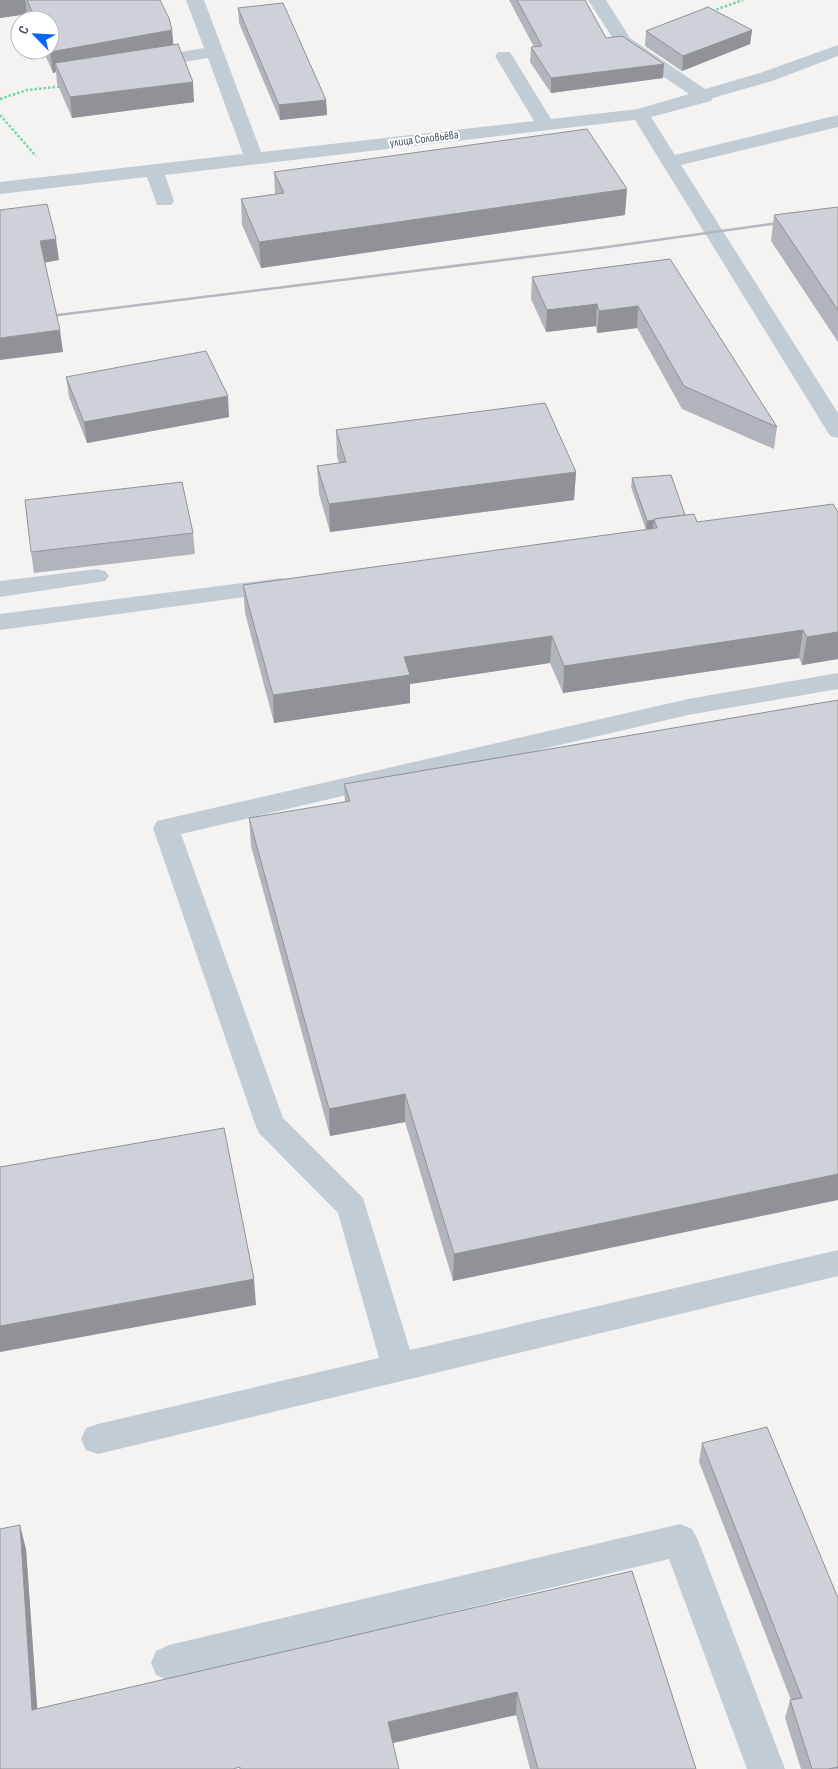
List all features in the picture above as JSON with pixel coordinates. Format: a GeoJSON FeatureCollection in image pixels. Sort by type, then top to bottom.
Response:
{"type":"FeatureCollection","features":[{"type":"Feature","properties":{"kind":"street"},"geometry":{"type":"LineString","coordinates":[[195,0],[254,159]]}},
{"type":"Feature","properties":{"kind":"street"},"geometry":{"type":"LineString","coordinates":[[597,0],[624,42],[705,97]]}},
{"type":"Feature","properties":{"kind":"street","name":"улица Соловьёва"},"geometry":{"type":"LineString","coordinates":[[0,188],[640,114],[705,97],[838,50]]}},
{"type":"Feature","properties":{"kind":"street"},"geometry":{"type":"LineString","coordinates":[[128,66],[215,52]]}},
{"type":"Feature","properties":{"kind":"street"},"geometry":{"type":"LineString","coordinates":[[504,56],[546,125]]}},
{"type":"Feature","properties":{"kind":"street"},"geometry":{"type":"LineString","coordinates":[[640,114],[838,431]]}},
{"type":"Feature","properties":{"kind":"street"},"geometry":{"type":"LineString","coordinates":[[670,162],[838,121]]}},
{"type":"Feature","properties":{"kind":"street"},"geometry":{"type":"LineString","coordinates":[[154,170],[164,201]]}},
{"type":"Feature","properties":{"kind":"street"},"geometry":{"type":"LineString","coordinates":[[0,589],[97,576]]}},
{"type":"Feature","properties":{"kind":"street"},"geometry":{"type":"LineString","coordinates":[[0,622],[305,583]]}},
{"type":"Feature","properties":{"kind":"street"},"geometry":{"type":"LineString","coordinates":[[398,1368],[352,1207],[270,1124],[166,828],[688,707],[838,681]]}},
{"type":"Feature","properties":{"kind":"street"},"geometry":{"type":"LineString","coordinates":[[98,1439],[838,1264]]}},
{"type":"Feature","properties":{"kind":"street"},"geometry":{"type":"LineString","coordinates":[[170,1663],[680,1540],[766,1769]]}},
{"type":"Feature","properties":{"kind":"path"},"geometry":{"type":"LineString","coordinates":[[706,13],[743,0]]}},
{"type":"Feature","properties":{"kind":"path"},"geometry":{"type":"LineString","coordinates":[[0,99],[27,90],[66,86]]}},
{"type":"Feature","properties":{"kind":"path"},"geometry":{"type":"LineString","coordinates":[[0,115],[38,158]]}},
{"type":"Feature","properties":{"kind":"building"},"geometry":{"type":"Polygon","coordinates":[[[27,0],[160,0],[169,18],[172,30],[60,50],[60,10],[32,10],[27,0]]]}},
{"type":"Feature","properties":{"kind":"building"},"geometry":{"type":"Polygon","coordinates":[[[517,0],[585,0],[606,38],[622,36],[664,64],[551,78],[531,47],[542,46],[517,0]]]}},
{"type":"Feature","properties":{"kind":"building"},"geometry":{"type":"Polygon","coordinates":[[[283,3],[326,100],[279,105],[238,8],[283,3]]]}},
{"type":"Feature","properties":{"kind":"building"},"geometry":{"type":"Polygon","coordinates":[[[708,7],[752,30],[683,56],[646,31],[708,7]]]}},
{"type":"Feature","properties":{"kind":"building"},"geometry":{"type":"Polygon","coordinates":[[[178,44],[193,82],[70,97],[55,63],[178,44]]]}},
{"type":"Feature","properties":{"kind":"building"},"geometry":{"type":"Polygon","coordinates":[[[587,129],[627,189],[259,242],[241,199],[284,193],[274,172],[587,129]]]}},
{"type":"Feature","properties":{"kind":"building"},"geometry":{"type":"Polygon","coordinates":[[[47,204],[56,239],[40,241],[60,330],[0,338],[0,210],[47,204]]]}},
{"type":"Feature","properties":{"kind":"building"},"geometry":{"type":"Polygon","coordinates":[[[838,207],[838,310],[774,215],[838,207]]]}},
{"type":"Feature","properties":{"kind":"building"},"geometry":{"type":"Polygon","coordinates":[[[670,259],[777,427],[684,386],[638,306],[599,311],[597,304],[547,310],[532,277],[670,259]]]}},
{"type":"Feature","properties":{"kind":"building"},"geometry":{"type":"Polygon","coordinates":[[[206,351],[228,396],[84,422],[66,377],[206,351]]]}},
{"type":"Feature","properties":{"kind":"building"},"geometry":{"type":"Polygon","coordinates":[[[545,403],[576,472],[329,504],[317,466],[346,462],[336,430],[545,403]]]}},
{"type":"Feature","properties":{"kind":"building"},"geometry":{"type":"Polygon","coordinates":[[[671,475],[685,515],[647,521],[632,478],[671,475]]]}},
{"type":"Feature","properties":{"kind":"building"},"geometry":{"type":"Polygon","coordinates":[[[182,482],[193,533],[31,552],[25,500],[182,482]]]}},
{"type":"Feature","properties":{"kind":"building"},"geometry":{"type":"Polygon","coordinates":[[[833,504],[838,512],[838,632],[807,637],[803,630],[564,666],[552,636],[404,657],[410,675],[273,695],[243,585],[657,528],[654,519],[694,514],[697,522],[833,504]]]}},
{"type":"Feature","properties":{"kind":"building"},"geometry":{"type":"Polygon","coordinates":[[[838,700],[838,1174],[454,1254],[405,1094],[329,1109],[249,818],[350,801],[344,784],[838,700]]]}},
{"type":"Feature","properties":{"kind":"building"},"geometry":{"type":"Polygon","coordinates":[[[224,1128],[254,1279],[0,1326],[0,1167],[224,1128]]]}},
{"type":"Feature","properties":{"kind":"building"},"geometry":{"type":"Polygon","coordinates":[[[767,1427],[838,1598],[838,1767],[828,1769],[812,1769],[790,1700],[802,1698],[702,1443],[767,1427]]]}},
{"type":"Feature","properties":{"kind":"building"},"geometry":{"type":"Polygon","coordinates":[[[20,1525],[32,1710],[632,1571],[696,1769],[538,1769],[517,1692],[388,1722],[399,1769],[240,1769],[240,1767],[233,1769],[0,1769],[0,1529],[20,1525]]]}},
{"type":"Feature","properties":{"kind":"railway"},"geometry":{"type":"LineString","coordinates":[[42,317],[600,248],[786,222]]}}]}
